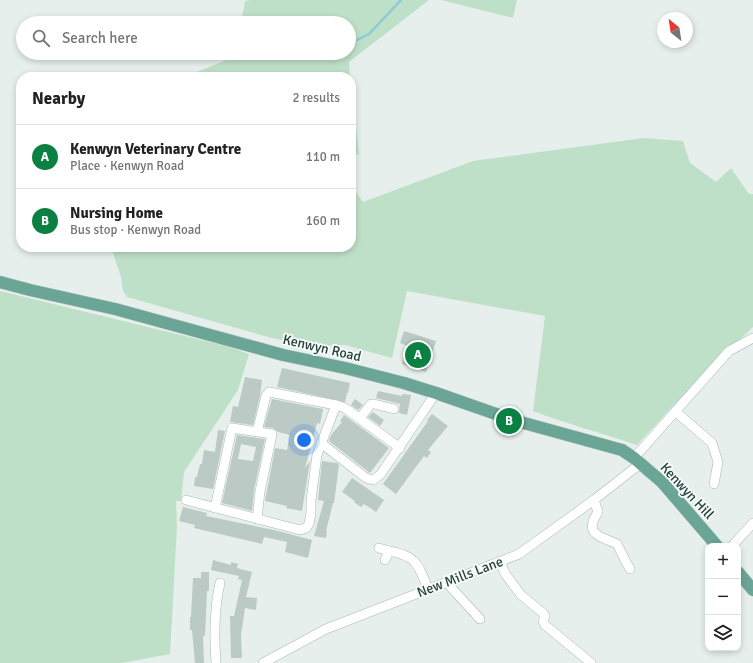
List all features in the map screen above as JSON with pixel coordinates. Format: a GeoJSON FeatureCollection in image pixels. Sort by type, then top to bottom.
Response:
{"type":"FeatureCollection","features":[{"type":"Feature","properties":{"kind":"main road","name":"Kenwyn Road"},"geometry":{"type":"LineString","coordinates":[[0,282],[115,309],[283,355],[344,368],[436,393],[513,420],[622,450],[637,461]]}},
{"type":"Feature","properties":{"kind":"main road","name":"Kenwyn Hill"},"geometry":{"type":"LineString","coordinates":[[637,461],[662,482],[714,543]]}},
{"type":"Feature","properties":{"kind":"main road"},"geometry":{"type":"LineString","coordinates":[[741,576],[753,590]]}},
{"type":"Feature","properties":{"kind":"street","name":"New Mills Lane"},"geometry":{"type":"LineString","coordinates":[[263,663],[326,629],[428,588],[519,554],[594,500],[637,461],[676,412],[729,351],[753,338]]}},
{"type":"Feature","properties":{"kind":"street"},"geometry":{"type":"LineString","coordinates":[[257,432],[266,396],[269,392],[345,408],[400,448]]}},
{"type":"Feature","properties":{"kind":"street"},"geometry":{"type":"LineString","coordinates":[[321,443],[366,478],[373,480],[380,475],[400,448],[436,393]]}},
{"type":"Feature","properties":{"kind":"street"},"geometry":{"type":"LineString","coordinates":[[360,418],[371,404],[394,409]]}},
{"type":"Feature","properties":{"kind":"street"},"geometry":{"type":"LineString","coordinates":[[186,500],[300,530],[306,528],[309,524],[312,513],[312,500],[318,455],[321,443],[336,405]]}},
{"type":"Feature","properties":{"kind":"street"},"geometry":{"type":"LineString","coordinates":[[676,412],[712,443],[718,462],[714,484]]}},
{"type":"Feature","properties":{"kind":"street"},"geometry":{"type":"LineString","coordinates":[[215,508],[232,428],[272,434],[260,491],[258,519]]}},
{"type":"Feature","properties":{"kind":"street"},"geometry":{"type":"LineString","coordinates":[[318,455],[337,455]]}},
{"type":"Feature","properties":{"kind":"street"},"geometry":{"type":"LineString","coordinates":[[594,500],[598,512],[593,520],[592,526],[595,533],[602,538],[617,544],[630,569]]}},
{"type":"Feature","properties":{"kind":"street"},"geometry":{"type":"LineString","coordinates":[[735,543],[753,523]]}},
{"type":"Feature","properties":{"kind":"street"},"geometry":{"type":"LineString","coordinates":[[379,548],[403,553],[411,558],[417,565],[428,588]]}},
{"type":"Feature","properties":{"kind":"street"},"geometry":{"type":"LineString","coordinates":[[385,560],[389,550]]}},
{"type":"Feature","properties":{"kind":"street"},"geometry":{"type":"LineString","coordinates":[[500,562],[506,575],[521,595],[543,613],[545,616],[543,621],[545,625],[590,663]]}},
{"type":"Feature","properties":{"kind":"street"},"geometry":{"type":"LineString","coordinates":[[446,582],[480,619]]}},
{"type":"Feature","properties":{"kind":"street"},"geometry":{"type":"LineString","coordinates":[[216,663],[215,628],[217,595],[220,583]]}},
{"type":"Feature","properties":{"kind":"green space"},"geometry":{"type":"Polygon","coordinates":[[[429,0],[356,57],[356,16],[242,16],[245,1],[429,0]]]}},
{"type":"Feature","properties":{"kind":"green space"},"geometry":{"type":"Polygon","coordinates":[[[441,0],[517,0],[513,18],[441,0]]]}},
{"type":"Feature","properties":{"kind":"green space"},"geometry":{"type":"Polygon","coordinates":[[[226,60],[352,60],[349,62],[350,72],[196,72],[226,60]]]}},
{"type":"Feature","properties":{"kind":"green space"},"geometry":{"type":"Polygon","coordinates":[[[356,128],[359,155],[356,154],[356,128]]]}},
{"type":"Feature","properties":{"kind":"green space"},"geometry":{"type":"Polygon","coordinates":[[[644,138],[683,141],[690,163],[716,182],[731,168],[749,194],[753,194],[753,327],[670,409],[637,445],[533,411],[545,316],[407,291],[392,358],[345,345],[331,345],[321,348],[272,338],[127,297],[123,291],[121,277],[113,252],[356,252],[356,192],[363,202],[473,161],[644,138]]]}},
{"type":"Feature","properties":{"kind":"green space"},"geometry":{"type":"Polygon","coordinates":[[[0,291],[230,347],[249,354],[238,390],[184,472],[181,501],[176,501],[177,527],[170,654],[122,663],[0,663],[0,291]]]}},
{"type":"Feature","properties":{"kind":"building"},"geometry":{"type":"Polygon","coordinates":[[[404,331],[436,341],[426,372],[402,364],[408,346],[400,343],[404,331]]]}},
{"type":"Feature","properties":{"kind":"building"},"geometry":{"type":"Polygon","coordinates":[[[282,368],[350,383],[348,393],[346,393],[345,402],[277,387],[282,368]]]}},
{"type":"Feature","properties":{"kind":"building"},"geometry":{"type":"Polygon","coordinates":[[[245,377],[262,380],[253,425],[230,422],[233,406],[238,407],[245,377]]]}},
{"type":"Feature","properties":{"kind":"building"},"geometry":{"type":"Polygon","coordinates":[[[378,391],[402,396],[402,394],[411,395],[407,415],[399,413],[400,404],[376,398],[378,391]]]}},
{"type":"Feature","properties":{"kind":"building"},"geometry":{"type":"Polygon","coordinates":[[[272,399],[323,409],[320,424],[317,423],[305,468],[310,461],[302,511],[286,508],[287,506],[265,501],[275,448],[287,450],[290,435],[278,432],[273,428],[264,427],[272,399]]]}},
{"type":"Feature","properties":{"kind":"building"},"geometry":{"type":"Polygon","coordinates":[[[355,399],[363,405],[358,410],[351,405],[355,399]]]}},
{"type":"Feature","properties":{"kind":"building"},"geometry":{"type":"Polygon","coordinates":[[[373,412],[384,420],[380,426],[368,417],[373,412]]]}},
{"type":"Feature","properties":{"kind":"building"},"geometry":{"type":"Polygon","coordinates":[[[432,414],[448,426],[428,450],[431,452],[427,458],[424,456],[396,494],[383,484],[432,414]]]}},
{"type":"Feature","properties":{"kind":"building"},"geometry":{"type":"Polygon","coordinates":[[[344,415],[389,448],[370,473],[329,441],[331,435],[342,422],[340,421],[344,415]]]}},
{"type":"Feature","properties":{"kind":"building"},"geometry":{"type":"Polygon","coordinates":[[[218,430],[225,431],[213,489],[194,486],[195,477],[197,477],[200,464],[202,464],[204,450],[215,452],[218,430]]]}},
{"type":"Feature","properties":{"kind":"building"},"geometry":{"type":"Polygon","coordinates":[[[237,435],[265,439],[254,490],[252,511],[222,503],[237,435]],[[241,444],[238,459],[253,461],[256,447],[241,444]]]}},
{"type":"Feature","properties":{"kind":"building"},"geometry":{"type":"Polygon","coordinates":[[[322,461],[337,463],[339,465],[334,503],[326,531],[326,538],[314,536],[324,501],[318,500],[322,461]]]}},
{"type":"Feature","properties":{"kind":"building"},"geometry":{"type":"Polygon","coordinates":[[[352,478],[384,500],[376,512],[364,504],[361,507],[342,492],[352,478]]]}},
{"type":"Feature","properties":{"kind":"building"},"geometry":{"type":"Polygon","coordinates":[[[183,507],[207,513],[206,516],[274,530],[312,540],[308,558],[285,552],[287,542],[264,537],[262,544],[194,528],[195,525],[179,521],[183,507]]]}},
{"type":"Feature","properties":{"kind":"building"},"geometry":{"type":"Polygon","coordinates":[[[213,560],[231,565],[231,562],[238,564],[237,568],[252,572],[246,597],[257,598],[256,610],[245,608],[241,635],[242,658],[231,658],[230,616],[234,616],[242,580],[238,579],[239,576],[211,570],[213,560]]]}},
{"type":"Feature","properties":{"kind":"building"},"geometry":{"type":"Polygon","coordinates":[[[201,572],[209,572],[209,591],[207,591],[205,636],[203,636],[204,663],[195,663],[192,630],[190,630],[190,617],[193,578],[201,578],[201,572]]]}},
{"type":"Feature","properties":{"kind":"waterway"},"geometry":{"type":"LineString","coordinates":[[356,40],[369,34],[401,0]]}},
{"type":"Feature","properties":{"kind":"place","name":"Kenwyn Veterinary Centre"},"geometry":{"type":"Point","coordinates":[418,355]}},
{"type":"Feature","properties":{"kind":"place","name":"Nursing Home"},"geometry":{"type":"Point","coordinates":[509,421]}}]}
